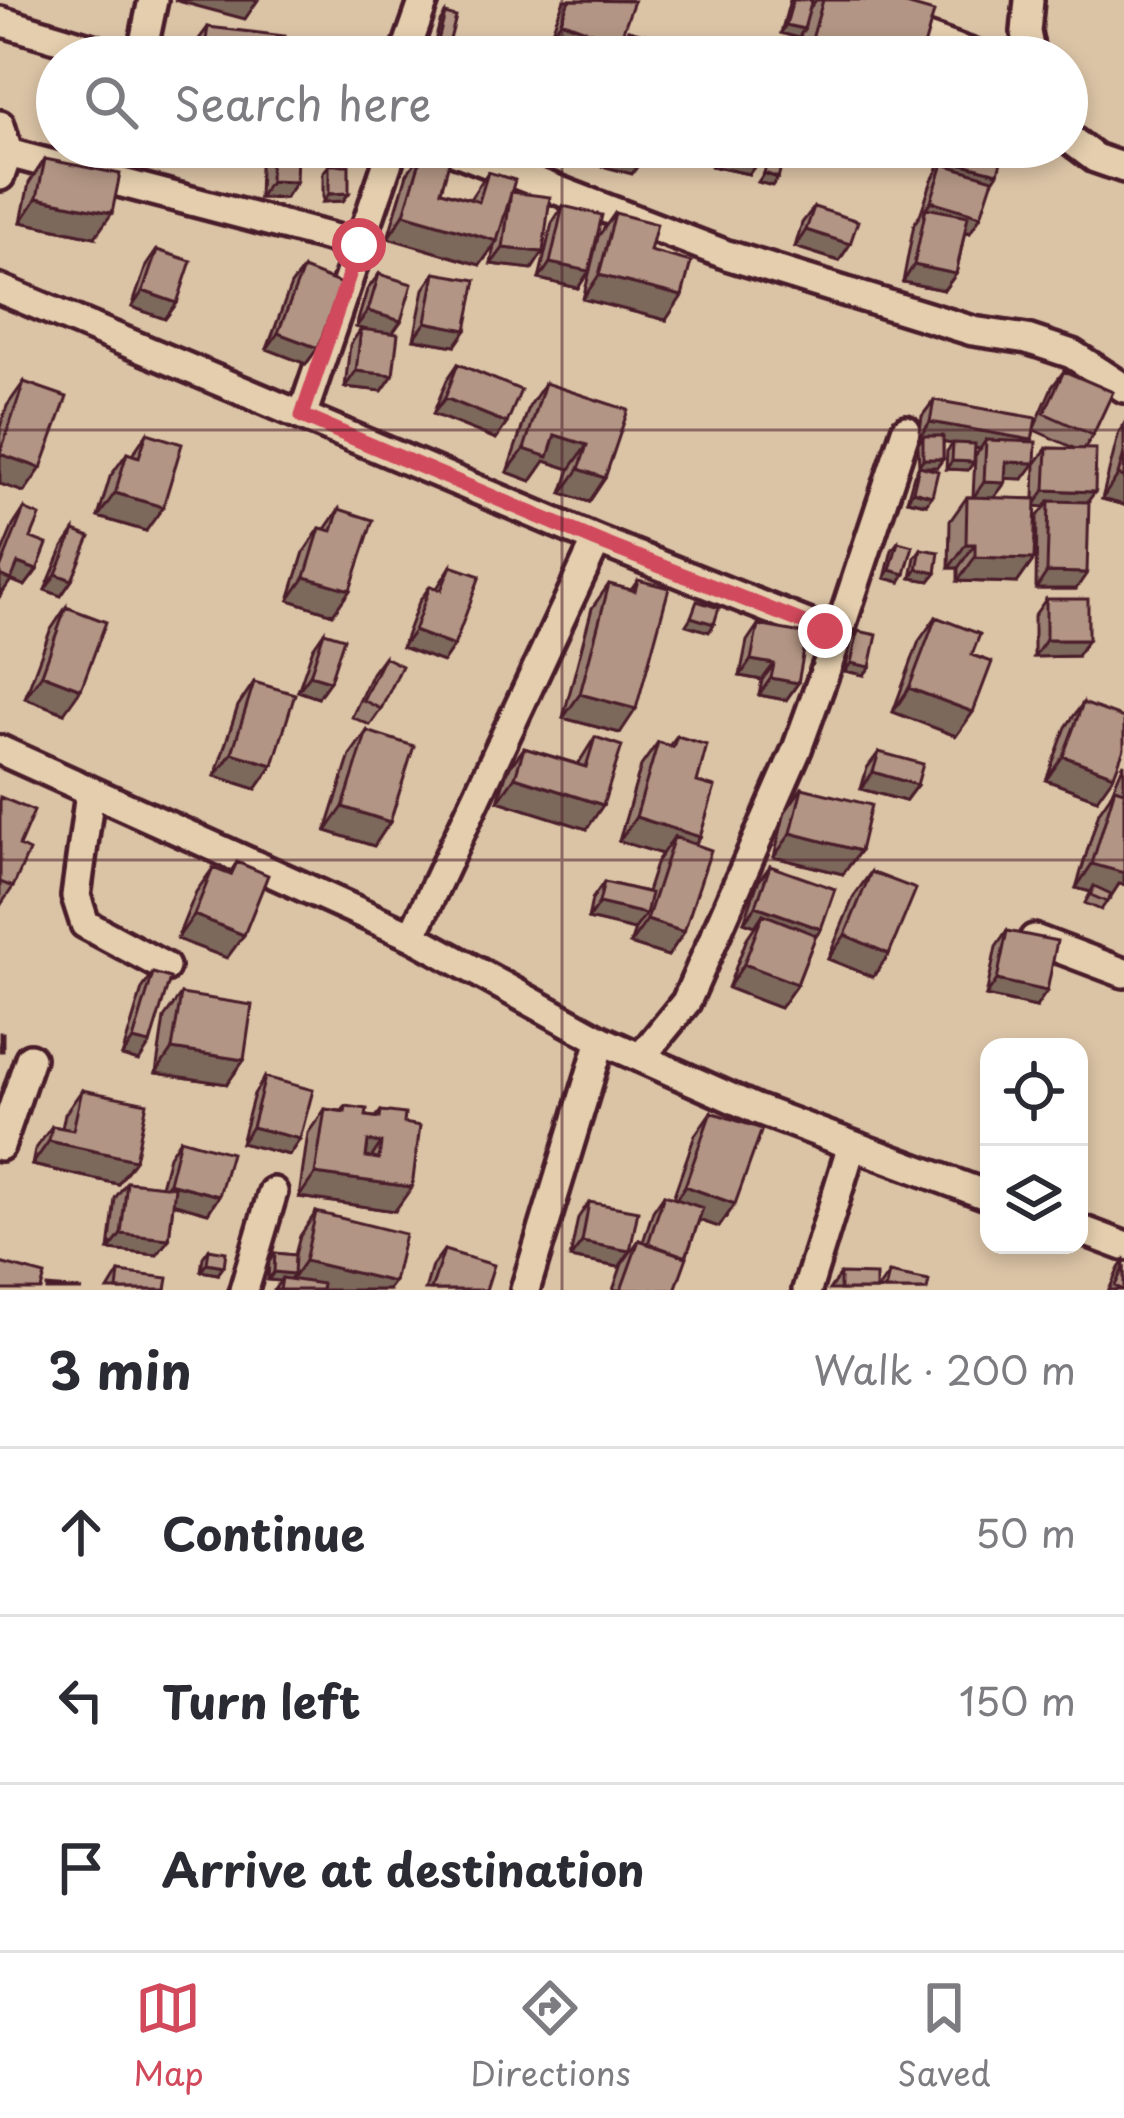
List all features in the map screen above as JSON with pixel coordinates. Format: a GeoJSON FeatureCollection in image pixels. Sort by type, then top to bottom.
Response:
{"type":"FeatureCollection","features":[{"type":"Feature","properties":{"kind":"street"},"geometry":{"type":"LineString","coordinates":[[145,36],[153,0]]}},
{"type":"Feature","properties":{"kind":"street"},"geometry":{"type":"LineString","coordinates":[[411,36],[424,0]]}},
{"type":"Feature","properties":{"kind":"street"},"geometry":{"type":"LineString","coordinates":[[1026,36],[1029,0]]}},
{"type":"Feature","properties":{"kind":"street"},"geometry":{"type":"LineString","coordinates":[[860,14],[921,36]]}},
{"type":"Feature","properties":{"kind":"street"},"geometry":{"type":"LineString","coordinates":[[0,20],[51,36]]}},
{"type":"Feature","properties":{"kind":"street"},"geometry":{"type":"LineString","coordinates":[[3,151],[36,160]]}},
{"type":"Feature","properties":{"kind":"street"},"geometry":{"type":"LineString","coordinates":[[1088,153],[1124,168]]}},
{"type":"Feature","properties":{"kind":"street"},"geometry":{"type":"LineString","coordinates":[[67,168],[359,245]]}},
{"type":"Feature","properties":{"kind":"street"},"geometry":{"type":"LineString","coordinates":[[302,416],[386,168]]}},
{"type":"Feature","properties":{"kind":"street"},"geometry":{"type":"LineString","coordinates":[[500,168],[727,255],[973,331],[1072,354],[1124,388]]}},
{"type":"Feature","properties":{"kind":"street"},"geometry":{"type":"LineString","coordinates":[[0,290],[597,541],[825,631],[835,644]]}},
{"type":"Feature","properties":{"kind":"street"},"geometry":{"type":"LineString","coordinates":[[640,1057],[686,1001],[797,749],[906,430]]}},
{"type":"Feature","properties":{"kind":"street"},"geometry":{"type":"LineString","coordinates":[[412,936],[597,541]]}},
{"type":"Feature","properties":{"kind":"street"},"geometry":{"type":"LineString","coordinates":[[0,750],[412,936],[601,1040],[756,1109],[980,1193]]}},
{"type":"Feature","properties":{"kind":"street"},"geometry":{"type":"LineString","coordinates":[[90,793],[76,896],[85,924],[165,967]]}},
{"type":"Feature","properties":{"kind":"street"},"geometry":{"type":"LineString","coordinates":[[1034,940],[1124,973]]}},
{"type":"Feature","properties":{"kind":"street"},"geometry":{"type":"LineString","coordinates":[[525,1290],[601,1040]]}},
{"type":"Feature","properties":{"kind":"street"},"geometry":{"type":"LineString","coordinates":[[0,1147],[30,1058]]}},
{"type":"Feature","properties":{"kind":"street"},"geometry":{"type":"LineString","coordinates":[[807,1290],[852,1145]]}},
{"type":"Feature","properties":{"kind":"street"},"geometry":{"type":"LineString","coordinates":[[244,1290],[273,1192]]}},
{"type":"Feature","properties":{"kind":"street"},"geometry":{"type":"LineString","coordinates":[[1088,1232],[1124,1246]]}},
{"type":"Feature","properties":{"kind":"building"},"geometry":{"type":"Polygon","coordinates":[[[569,0],[634,1],[621,36],[602,36],[561,21],[569,0]]]}},
{"type":"Feature","properties":{"kind":"building"},"geometry":{"type":"Polygon","coordinates":[[[793,0],[812,0],[804,29],[786,25],[793,0]]]}},
{"type":"Feature","properties":{"kind":"building"},"geometry":{"type":"Polygon","coordinates":[[[823,0],[892,0],[934,12],[927,36],[813,36],[823,0]]]}},
{"type":"Feature","properties":{"kind":"building"},"geometry":{"type":"Polygon","coordinates":[[[445,14],[456,17],[451,36],[439,36],[445,14]]]}},
{"type":"Feature","properties":{"kind":"building"},"geometry":{"type":"Polygon","coordinates":[[[208,27],[285,36],[207,36],[208,27]]]}},
{"type":"Feature","properties":{"kind":"building"},"geometry":{"type":"Polygon","coordinates":[[[43,168],[90,168],[120,174],[112,213],[37,198],[43,168]]]}},
{"type":"Feature","properties":{"kind":"building"},"geometry":{"type":"Polygon","coordinates":[[[270,168],[296,168],[296,182],[270,181],[270,168]]]}},
{"type":"Feature","properties":{"kind":"building"},"geometry":{"type":"Polygon","coordinates":[[[329,168],[349,168],[349,193],[329,194],[329,168]]]}},
{"type":"Feature","properties":{"kind":"building"},"geometry":{"type":"Polygon","coordinates":[[[418,168],[447,168],[441,191],[479,202],[488,172],[515,180],[497,241],[404,214],[418,168]]]}},
{"type":"Feature","properties":{"kind":"building"},"geometry":{"type":"Polygon","coordinates":[[[765,168],[781,168],[778,178],[764,173],[765,168]]]}},
{"type":"Feature","properties":{"kind":"building"},"geometry":{"type":"Polygon","coordinates":[[[942,168],[993,179],[981,216],[931,201],[942,168]]]}},
{"type":"Feature","properties":{"kind":"building"},"geometry":{"type":"Polygon","coordinates":[[[511,192],[550,197],[543,252],[503,248],[511,192]]]}},
{"type":"Feature","properties":{"kind":"building"},"geometry":{"type":"Polygon","coordinates":[[[563,206],[602,215],[589,271],[550,263],[563,206]]]}},
{"type":"Feature","properties":{"kind":"building"},"geometry":{"type":"Polygon","coordinates":[[[814,207],[858,221],[850,244],[806,230],[814,207]]]}},
{"type":"Feature","properties":{"kind":"building"},"geometry":{"type":"Polygon","coordinates":[[[926,208],[968,216],[956,274],[914,265],[926,208]]]}},
{"type":"Feature","properties":{"kind":"building"},"geometry":{"type":"Polygon","coordinates":[[[615,213],[657,224],[650,251],[691,262],[682,296],[599,275],[615,213]]]}},
{"type":"Feature","properties":{"kind":"building"},"geometry":{"type":"Polygon","coordinates":[[[157,250],[191,261],[177,303],[143,291],[157,250]]]}},
{"type":"Feature","properties":{"kind":"building"},"geometry":{"type":"Polygon","coordinates":[[[303,269],[342,284],[318,348],[278,333],[303,269]]]}},
{"type":"Feature","properties":{"kind":"building"},"geometry":{"type":"Polygon","coordinates":[[[435,273],[476,280],[466,330],[426,322],[435,273]]]}},
{"type":"Feature","properties":{"kind":"building"},"geometry":{"type":"Polygon","coordinates":[[[379,274],[412,284],[401,321],[368,311],[379,274]]]}},
{"type":"Feature","properties":{"kind":"building"},"geometry":{"type":"Polygon","coordinates":[[[361,329],[398,334],[393,375],[356,371],[361,329]]]}},
{"type":"Feature","properties":{"kind":"building"},"geometry":{"type":"Polygon","coordinates":[[[458,364],[521,390],[507,423],[445,398],[458,364]]]}},
{"type":"Feature","properties":{"kind":"building"},"geometry":{"type":"Polygon","coordinates":[[[1064,371],[1113,392],[1093,435],[1044,413],[1064,371]]]}},
{"type":"Feature","properties":{"kind":"building"},"geometry":{"type":"Polygon","coordinates":[[[24,382],[67,397],[41,468],[0,454],[24,382]]]}},
{"type":"Feature","properties":{"kind":"building"},"geometry":{"type":"Polygon","coordinates":[[[545,383],[628,410],[605,478],[579,469],[587,445],[555,435],[548,457],[524,449],[545,383]]]}},
{"type":"Feature","properties":{"kind":"building"},"geometry":{"type":"Polygon","coordinates":[[[934,400],[1036,418],[1032,440],[930,422],[934,400]]]}},
{"type":"Feature","properties":{"kind":"building"},"geometry":{"type":"Polygon","coordinates":[[[147,433],[182,444],[163,507],[115,493],[127,453],[139,457],[147,433]]]}},
{"type":"Feature","properties":{"kind":"building"},"geometry":{"type":"Polygon","coordinates":[[[923,436],[943,436],[943,459],[923,459],[923,436]]]}},
{"type":"Feature","properties":{"kind":"building"},"geometry":{"type":"Polygon","coordinates":[[[986,440],[1036,442],[1035,463],[1006,462],[1005,483],[984,482],[986,440]]]}},
{"type":"Feature","properties":{"kind":"building"},"geometry":{"type":"Polygon","coordinates":[[[953,443],[975,444],[974,462],[952,461],[953,443]]]}},
{"type":"Feature","properties":{"kind":"building"},"geometry":{"type":"Polygon","coordinates":[[[1047,448],[1096,449],[1095,492],[1045,490],[1047,448]]]}},
{"type":"Feature","properties":{"kind":"building"},"geometry":{"type":"Polygon","coordinates":[[[919,466],[938,471],[932,496],[913,491],[919,466]]]}},
{"type":"Feature","properties":{"kind":"building"},"geometry":{"type":"Polygon","coordinates":[[[967,497],[1036,499],[1034,559],[975,557],[975,544],[966,544],[967,497]]]}},
{"type":"Feature","properties":{"kind":"building"},"geometry":{"type":"Polygon","coordinates":[[[1049,501],[1089,502],[1087,573],[1047,572],[1049,501]]]}},
{"type":"Feature","properties":{"kind":"building"},"geometry":{"type":"Polygon","coordinates":[[[24,509],[40,516],[31,538],[47,544],[37,570],[18,563],[11,580],[0,575],[0,569],[24,509]]]}},
{"type":"Feature","properties":{"kind":"building"},"geometry":{"type":"Polygon","coordinates":[[[339,509],[373,520],[350,590],[305,577],[320,528],[332,531],[339,509]]]}},
{"type":"Feature","properties":{"kind":"building"},"geometry":{"type":"Polygon","coordinates":[[[74,531],[90,537],[72,580],[56,574],[74,531]]]}},
{"type":"Feature","properties":{"kind":"building"},"geometry":{"type":"Polygon","coordinates":[[[898,542],[913,546],[905,574],[890,570],[898,542]]]}},
{"type":"Feature","properties":{"kind":"building"},"geometry":{"type":"Polygon","coordinates":[[[921,549],[939,552],[936,573],[917,569],[921,549]]]}},
{"type":"Feature","properties":{"kind":"building"},"geometry":{"type":"Polygon","coordinates":[[[451,566],[480,576],[454,646],[414,631],[430,586],[441,590],[451,566]]]}},
{"type":"Feature","properties":{"kind":"building"},"geometry":{"type":"Polygon","coordinates":[[[638,580],[669,588],[636,709],[580,694],[609,584],[635,591],[638,580]]]}},
{"type":"Feature","properties":{"kind":"building"},"geometry":{"type":"Polygon","coordinates":[[[1046,599],[1088,599],[1088,640],[1046,640],[1046,599]]]}},
{"type":"Feature","properties":{"kind":"building"},"geometry":{"type":"Polygon","coordinates":[[[697,601],[719,608],[714,624],[691,617],[697,601]]]}},
{"type":"Feature","properties":{"kind":"building"},"geometry":{"type":"Polygon","coordinates":[[[66,607],[106,622],[81,689],[42,674],[66,607]]]}},
{"type":"Feature","properties":{"kind":"building"},"geometry":{"type":"Polygon","coordinates":[[[936,617],[980,634],[972,655],[992,662],[973,712],[909,688],[936,617]]]}},
{"type":"Feature","properties":{"kind":"building"},"geometry":{"type":"Polygon","coordinates":[[[758,625],[807,634],[798,683],[771,678],[774,664],[751,660],[758,625]]]}},
{"type":"Feature","properties":{"kind":"building"},"geometry":{"type":"Polygon","coordinates":[[[858,631],[877,635],[870,667],[851,663],[858,631]]]}},
{"type":"Feature","properties":{"kind":"building"},"geometry":{"type":"Polygon","coordinates":[[[324,632],[344,638],[330,681],[310,675],[324,632]]]}},
{"type":"Feature","properties":{"kind":"building"},"geometry":{"type":"Polygon","coordinates":[[[384,657],[402,666],[381,709],[363,700],[384,657]]]}},
{"type":"Feature","properties":{"kind":"building"},"geometry":{"type":"Polygon","coordinates":[[[254,682],[295,694],[273,765],[232,753],[254,682]]]}},
{"type":"Feature","properties":{"kind":"building"},"geometry":{"type":"Polygon","coordinates":[[[1083,703],[1124,718],[1124,749],[1114,775],[1063,756],[1083,703]]]}},
{"type":"Feature","properties":{"kind":"building"},"geometry":{"type":"Polygon","coordinates":[[[367,731],[414,746],[390,822],[343,807],[367,731]]]}},
{"type":"Feature","properties":{"kind":"building"},"geometry":{"type":"Polygon","coordinates":[[[677,736],[707,745],[697,782],[715,787],[700,837],[636,817],[658,742],[673,747],[677,736]]]}},
{"type":"Feature","properties":{"kind":"building"},"geometry":{"type":"Polygon","coordinates":[[[595,737],[622,746],[603,805],[515,777],[524,748],[586,767],[595,737]]]}},
{"type":"Feature","properties":{"kind":"building"},"geometry":{"type":"Polygon","coordinates":[[[879,752],[923,764],[917,785],[873,772],[879,752]]]}},
{"type":"Feature","properties":{"kind":"building"},"geometry":{"type":"Polygon","coordinates":[[[802,788],[871,805],[860,851],[791,833],[802,788]]]}},
{"type":"Feature","properties":{"kind":"building"},"geometry":{"type":"Polygon","coordinates":[[[1115,788],[1124,791],[1124,873],[1092,864],[1115,788]]]}},
{"type":"Feature","properties":{"kind":"building"},"geometry":{"type":"Polygon","coordinates":[[[0,797],[34,811],[19,846],[29,851],[13,887],[0,882],[0,797]]]}},
{"type":"Feature","properties":{"kind":"building"},"geometry":{"type":"Polygon","coordinates":[[[674,837],[711,850],[684,932],[647,920],[674,837]]]}},
{"type":"Feature","properties":{"kind":"building"},"geometry":{"type":"Polygon","coordinates":[[[237,862],[268,875],[244,935],[194,915],[213,868],[231,875],[237,862]]]}},
{"type":"Feature","properties":{"kind":"building"},"geometry":{"type":"Polygon","coordinates":[[[770,866],[835,889],[821,929],[756,906],[770,866]]]}},
{"type":"Feature","properties":{"kind":"building"},"geometry":{"type":"Polygon","coordinates":[[[871,872],[916,889],[889,954],[845,935],[871,872]]]}},
{"type":"Feature","properties":{"kind":"building"},"geometry":{"type":"Polygon","coordinates":[[[604,882],[651,893],[646,914],[599,903],[604,882]]]}},
{"type":"Feature","properties":{"kind":"building"},"geometry":{"type":"Polygon","coordinates":[[[1094,886],[1111,894],[1107,902],[1091,895],[1094,886]]]}},
{"type":"Feature","properties":{"kind":"building"},"geometry":{"type":"Polygon","coordinates":[[[763,914],[816,935],[797,984],[744,964],[763,914]]]}},
{"type":"Feature","properties":{"kind":"building"},"geometry":{"type":"Polygon","coordinates":[[[1007,931],[1057,941],[1047,991],[997,980],[1007,931]]]}},
{"type":"Feature","properties":{"kind":"building"},"geometry":{"type":"Polygon","coordinates":[[[153,973],[170,978],[150,1044],[133,1040],[153,973]]]}},
{"type":"Feature","properties":{"kind":"building"},"geometry":{"type":"Polygon","coordinates":[[[181,994],[252,1005],[244,1060],[172,1049],[181,994]]]}},
{"type":"Feature","properties":{"kind":"building"},"geometry":{"type":"Polygon","coordinates":[[[265,1077],[313,1090],[300,1139],[252,1127],[265,1077]]]}},
{"type":"Feature","properties":{"kind":"building"},"geometry":{"type":"Polygon","coordinates":[[[82,1090],[147,1103],[135,1160],[49,1141],[52,1126],[73,1130],[82,1090]]]}},
{"type":"Feature","properties":{"kind":"building"},"geometry":{"type":"Polygon","coordinates":[[[346,1106],[367,1109],[366,1116],[380,1118],[381,1111],[405,1114],[404,1123],[420,1126],[412,1187],[315,1174],[325,1109],[345,1112],[346,1106]],[[368,1141],[366,1157],[379,1159],[381,1143],[368,1141]]]}},
{"type":"Feature","properties":{"kind":"building"},"geometry":{"type":"Polygon","coordinates":[[[711,1112],[762,1129],[735,1204],[685,1186],[711,1112]]]}},
{"type":"Feature","properties":{"kind":"building"},"geometry":{"type":"Polygon","coordinates":[[[180,1139],[231,1153],[219,1196],[169,1183],[180,1139]]]}},
{"type":"Feature","properties":{"kind":"building"},"geometry":{"type":"Polygon","coordinates":[[[127,1182],[175,1187],[169,1239],[121,1234],[127,1182]]]}},
{"type":"Feature","properties":{"kind":"building"},"geometry":{"type":"Polygon","coordinates":[[[664,1195],[703,1208],[686,1257],[648,1244],[664,1195]]]}},
{"type":"Feature","properties":{"kind":"building"},"geometry":{"type":"Polygon","coordinates":[[[589,1202],[638,1211],[630,1251],[582,1242],[589,1202]]]}},
{"type":"Feature","properties":{"kind":"building"},"geometry":{"type":"Polygon","coordinates":[[[316,1212],[405,1234],[394,1282],[305,1261],[316,1212]]]}},
{"type":"Feature","properties":{"kind":"building"},"geometry":{"type":"Polygon","coordinates":[[[639,1240],[687,1257],[675,1290],[621,1290],[639,1240]]]}},
{"type":"Feature","properties":{"kind":"building"},"geometry":{"type":"Polygon","coordinates":[[[209,1249],[226,1252],[224,1266],[207,1263],[209,1249]]]}},
{"type":"Feature","properties":{"kind":"building"},"geometry":{"type":"Polygon","coordinates":[[[444,1250],[494,1265],[486,1290],[431,1290],[444,1250]]]}},
{"type":"Feature","properties":{"kind":"building"},"geometry":{"type":"Polygon","coordinates":[[[275,1253],[295,1255],[294,1274],[274,1272],[275,1253]]]}},
{"type":"Feature","properties":{"kind":"building"},"geometry":{"type":"Polygon","coordinates":[[[0,1263],[45,1275],[41,1290],[0,1290],[0,1263]]]}},
{"type":"Feature","properties":{"kind":"building"},"geometry":{"type":"Polygon","coordinates":[[[1124,1266],[1124,1290],[1115,1286],[1124,1266]]]}},
{"type":"Feature","properties":{"kind":"building"},"geometry":{"type":"Polygon","coordinates":[[[119,1272],[168,1278],[166,1290],[117,1290],[119,1272]]]}},
{"type":"Feature","properties":{"kind":"building"},"geometry":{"type":"Polygon","coordinates":[[[889,1273],[929,1281],[927,1290],[885,1290],[889,1273]]]}},
{"type":"Feature","properties":{"kind":"building"},"geometry":{"type":"Polygon","coordinates":[[[840,1274],[876,1275],[876,1290],[840,1290],[840,1274]]]}},
{"type":"Feature","properties":{"kind":"building"},"geometry":{"type":"Polygon","coordinates":[[[282,1278],[322,1284],[321,1290],[280,1290],[282,1278]]]}},
{"type":"Feature","properties":{"kind":"route"},"geometry":{"type":"LineString","coordinates":[[359,245],[302,416],[825,631]]}}]}
